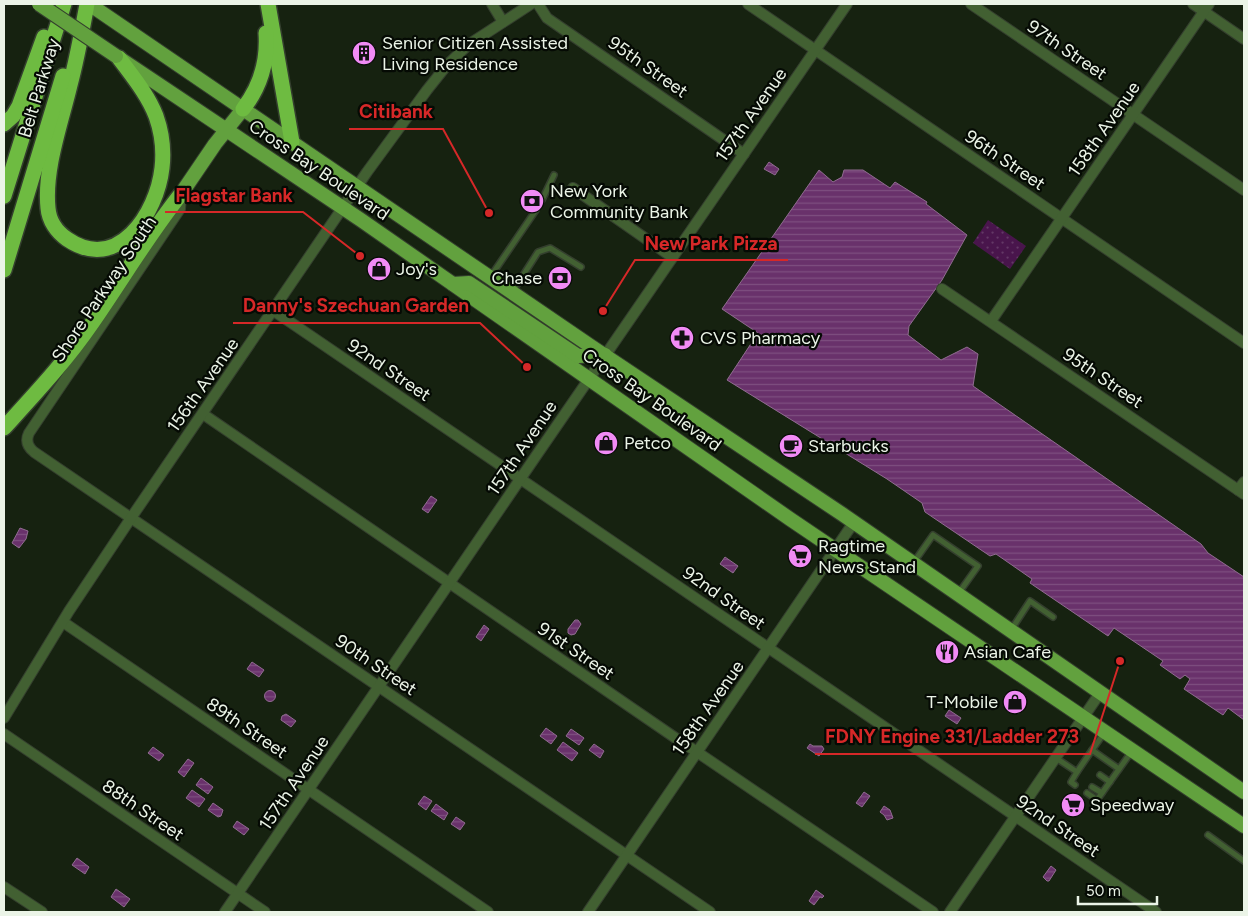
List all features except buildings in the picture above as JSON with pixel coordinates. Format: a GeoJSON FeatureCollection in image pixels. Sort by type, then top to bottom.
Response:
{"type":"FeatureCollection","features":[{"type":"Feature","properties":{"kind":"highway"},"geometry":{"type":"LineString","coordinates":[[4,124],[13,116],[19,106],[38,52],[59,4]]}},
{"type":"Feature","properties":{"kind":"highway","name":"Belt Parkway"},"geometry":{"type":"LineString","coordinates":[[4,196],[64,4]]}},
{"type":"Feature","properties":{"kind":"highway"},"geometry":{"type":"LineString","coordinates":[[87,4],[71,83],[55,144],[48,201],[51,221],[59,232],[70,241],[90,249],[117,244],[135,231],[146,216],[154,199],[162,168],[162,145],[155,115],[142,89],[118,57]]}},
{"type":"Feature","properties":{"kind":"highway","name":"Belt Parkway"},"geometry":{"type":"LineString","coordinates":[[4,270],[87,4]]}},
{"type":"Feature","properties":{"kind":"highway"},"geometry":{"type":"LineString","coordinates":[[243,109],[257,89],[265,63],[267,4]]}},
{"type":"Feature","properties":{"kind":"highway"},"geometry":{"type":"LineString","coordinates":[[267,4],[292,142]]}},
{"type":"Feature","properties":{"kind":"highway"},"geometry":{"type":"LineString","coordinates":[[4,428],[38,392],[92,324],[163,216],[181,194]]}},
{"type":"Feature","properties":{"kind":"main road","name":"Cross Bay Boulevard"},"geometry":{"type":"LineString","coordinates":[[39,4],[343,208],[835,549],[1244,826]]}},
{"type":"Feature","properties":{"kind":"main road","name":"Cross Bay Boulevard"},"geometry":{"type":"LineString","coordinates":[[87,4],[491,276],[605,356],[854,522],[1244,792]]}},
{"type":"Feature","properties":{"kind":"main road","name":"Shore Parkway South"},"geometry":{"type":"LineString","coordinates":[[181,194],[243,109]]}},
{"type":"Feature","properties":{"kind":"main road"},"geometry":{"type":"LineString","coordinates":[[453,284],[469,283],[578,356],[605,356]]}},
{"type":"Feature","properties":{"kind":"street"},"geometry":{"type":"LineString","coordinates":[[492,4],[503,22]]}},
{"type":"Feature","properties":{"kind":"street","name":"156th Avenue"},"geometry":{"type":"LineString","coordinates":[[4,718],[63,622],[131,518],[357,187],[427,90],[447,65],[468,45],[532,4]]}},
{"type":"Feature","properties":{"kind":"street","name":"95th Street"},"geometry":{"type":"LineString","coordinates":[[538,4],[547,18],[744,154]]}},
{"type":"Feature","properties":{"kind":"street","name":"96th Street"},"geometry":{"type":"LineString","coordinates":[[748,4],[1244,343]]}},
{"type":"Feature","properties":{"kind":"street","name":"157th Avenue"},"geometry":{"type":"LineString","coordinates":[[225,912],[520,478],[847,4]]}},
{"type":"Feature","properties":{"kind":"street","name":"97th Street"},"geometry":{"type":"LineString","coordinates":[[971,4],[1244,190]]}},
{"type":"Feature","properties":{"kind":"street"},"geometry":{"type":"LineString","coordinates":[[1193,4],[1206,7],[1244,38]]}},
{"type":"Feature","properties":{"kind":"street","name":"158th Avenue"},"geometry":{"type":"LineString","coordinates":[[991,321],[1206,7]]}},
{"type":"Feature","properties":{"kind":"street"},"geometry":{"type":"LineString","coordinates":[[573,188],[672,257]]}},
{"type":"Feature","properties":{"kind":"street","name":"Shore Parkway South"},"geometry":{"type":"LineString","coordinates":[[27,441],[29,433],[180,209],[181,194]]}},
{"type":"Feature","properties":{"kind":"street","name":"95th Street"},"geometry":{"type":"LineString","coordinates":[[942,290],[1242,489]]}},
{"type":"Feature","properties":{"kind":"street","name":"92nd Street"},"geometry":{"type":"LineString","coordinates":[[274,311],[1156,912]]}},
{"type":"Feature","properties":{"kind":"street","name":"91st Street"},"geometry":{"type":"LineString","coordinates":[[203,414],[677,740],[933,912]]}},
{"type":"Feature","properties":{"kind":"street","name":"90th Street"},"geometry":{"type":"LineString","coordinates":[[27,441],[29,447],[34,452],[710,912]]}},
{"type":"Feature","properties":{"kind":"street","name":"158th Avenue"},"geometry":{"type":"LineString","coordinates":[[588,912],[854,522]]}},
{"type":"Feature","properties":{"kind":"street","name":"89th Street"},"geometry":{"type":"LineString","coordinates":[[63,622],[488,912]]}},
{"type":"Feature","properties":{"kind":"street"},"geometry":{"type":"LineString","coordinates":[[950,912],[1100,693]]}},
{"type":"Feature","properties":{"kind":"street","name":"88th Street"},"geometry":{"type":"LineString","coordinates":[[4,734],[265,912]]}},
{"type":"Feature","properties":{"kind":"street"},"geometry":{"type":"LineString","coordinates":[[4,887],[42,912]]}},
{"type":"Feature","properties":{"kind":"lane"},"geometry":{"type":"LineString","coordinates":[[542,200],[554,175]]}},
{"type":"Feature","properties":{"kind":"lane"},"geometry":{"type":"LineString","coordinates":[[491,276],[536,210]]}},
{"type":"Feature","properties":{"kind":"lane"},"geometry":{"type":"LineString","coordinates":[[513,292],[538,252],[545,248],[550,248],[581,267]]}},
{"type":"Feature","properties":{"kind":"lane"},"geometry":{"type":"LineString","coordinates":[[913,563],[933,535],[978,566],[958,594]]}},
{"type":"Feature","properties":{"kind":"lane"},"geometry":{"type":"LineString","coordinates":[[1010,630],[1030,602],[1053,617]]}},
{"type":"Feature","properties":{"kind":"lane"},"geometry":{"type":"LineString","coordinates":[[1076,785],[1071,782],[1086,765],[1092,750],[1105,732]]}},
{"type":"Feature","properties":{"kind":"lane"},"geometry":{"type":"LineString","coordinates":[[1092,750],[1118,769]]}},
{"type":"Feature","properties":{"kind":"lane"},"geometry":{"type":"LineString","coordinates":[[1087,794],[1097,800],[1132,750]]}},
{"type":"Feature","properties":{"kind":"lane"},"geometry":{"type":"LineString","coordinates":[[1056,758],[1078,775]]}},
{"type":"Feature","properties":{"kind":"lane"},"geometry":{"type":"LineString","coordinates":[[1100,775],[1110,782]]}},
{"type":"Feature","properties":{"kind":"lane"},"geometry":{"type":"LineString","coordinates":[[1092,786],[1102,793]]}},
{"type":"Feature","properties":{"kind":"lane"},"geometry":{"type":"LineString","coordinates":[[1208,835],[1244,860]]}},
{"type":"Feature","properties":{"kind":"shaded area"},"geometry":{"type":"Polygon","coordinates":[[[769,162],[779,169],[775,175],[764,169],[769,162]]]}},
{"type":"Feature","properties":{"kind":"shaded area"},"geometry":{"type":"Polygon","coordinates":[[[819,170],[833,182],[842,177],[844,170],[863,170],[890,188],[895,182],[927,202],[926,204],[967,235],[942,280],[909,326],[908,335],[941,360],[967,347],[978,354],[973,386],[1201,544],[1208,553],[1244,577],[1244,720],[1228,708],[1223,715],[1184,689],[1190,679],[1185,675],[1180,679],[1160,665],[1163,661],[1114,628],[1108,636],[1030,583],[1032,579],[996,554],[990,556],[925,512],[922,503],[887,479],[727,380],[758,333],[722,309],[819,170]]]}},
{"type":"Feature","properties":{"kind":"shaded area"},"geometry":{"type":"Polygon","coordinates":[[[988,220],[1026,246],[1010,269],[973,243],[988,220]]]}},
{"type":"Feature","properties":{"kind":"shaded area"},"geometry":{"type":"Polygon","coordinates":[[[431,496],[437,500],[428,513],[422,509],[431,496]]]}},
{"type":"Feature","properties":{"kind":"shaded area"},"geometry":{"type":"Polygon","coordinates":[[[20,528],[28,531],[26,539],[19,548],[12,543],[20,528]]]}},
{"type":"Feature","properties":{"kind":"shaded area"},"geometry":{"type":"Polygon","coordinates":[[[725,557],[738,566],[733,573],[720,564],[725,557]]]}},
{"type":"Feature","properties":{"kind":"shaded area"},"geometry":{"type":"Polygon","coordinates":[[[575,620],[578,620],[581,624],[575,634],[571,635],[568,633],[568,629],[575,620]]]}},
{"type":"Feature","properties":{"kind":"shaded area"},"geometry":{"type":"Polygon","coordinates":[[[484,625],[489,629],[481,641],[476,637],[484,625]]]}},
{"type":"Feature","properties":{"kind":"shaded area"},"geometry":{"type":"Polygon","coordinates":[[[252,662],[264,670],[259,677],[247,669],[252,662]]]}},
{"type":"Feature","properties":{"kind":"shaded area"},"geometry":{"type":"Polygon","coordinates":[[[270,690],[276,696],[270,702],[264,696],[270,690]]]}},
{"type":"Feature","properties":{"kind":"shaded area"},"geometry":{"type":"Polygon","coordinates":[[[949,710],[961,718],[957,724],[945,716],[949,710]]]}},
{"type":"Feature","properties":{"kind":"shaded area"},"geometry":{"type":"Polygon","coordinates":[[[286,714],[296,721],[291,727],[281,720],[282,716],[286,714]]]}},
{"type":"Feature","properties":{"kind":"shaded area"},"geometry":{"type":"Polygon","coordinates":[[[546,728],[557,736],[551,744],[540,736],[546,728]]]}},
{"type":"Feature","properties":{"kind":"shaded area"},"geometry":{"type":"Polygon","coordinates":[[[571,729],[584,738],[579,745],[566,736],[571,729]]]}},
{"type":"Feature","properties":{"kind":"shaded area"},"geometry":{"type":"Polygon","coordinates":[[[563,742],[578,753],[572,761],[557,750],[563,742]]]}},
{"type":"Feature","properties":{"kind":"shaded area"},"geometry":{"type":"Polygon","coordinates":[[[594,744],[604,751],[600,758],[589,750],[594,744]]]}},
{"type":"Feature","properties":{"kind":"shaded area"},"geometry":{"type":"Polygon","coordinates":[[[810,744],[822,746],[824,749],[819,756],[807,748],[810,744]]]}},
{"type":"Feature","properties":{"kind":"shaded area"},"geometry":{"type":"Polygon","coordinates":[[[153,747],[164,755],[159,761],[148,753],[153,747]]]}},
{"type":"Feature","properties":{"kind":"shaded area"},"geometry":{"type":"Polygon","coordinates":[[[188,759],[194,763],[184,777],[178,772],[188,759]]]}},
{"type":"Feature","properties":{"kind":"shaded area"},"geometry":{"type":"Polygon","coordinates":[[[201,778],[213,787],[208,794],[196,785],[201,778]]]}},
{"type":"Feature","properties":{"kind":"shaded area"},"geometry":{"type":"Polygon","coordinates":[[[192,790],[205,799],[199,807],[186,798],[192,790]]]}},
{"type":"Feature","properties":{"kind":"shaded area"},"geometry":{"type":"Polygon","coordinates":[[[864,792],[870,796],[862,807],[856,803],[864,792]]]}},
{"type":"Feature","properties":{"kind":"shaded area"},"geometry":{"type":"Polygon","coordinates":[[[424,796],[432,801],[426,810],[418,804],[424,796]]]}},
{"type":"Feature","properties":{"kind":"shaded area"},"geometry":{"type":"Polygon","coordinates":[[[213,803],[223,810],[221,816],[218,817],[208,810],[213,803]]]}},
{"type":"Feature","properties":{"kind":"shaded area"},"geometry":{"type":"Polygon","coordinates":[[[436,804],[448,813],[444,820],[431,811],[436,804]]]}},
{"type":"Feature","properties":{"kind":"shaded area"},"geometry":{"type":"Polygon","coordinates":[[[884,806],[890,810],[893,818],[887,820],[880,812],[884,806]]]}},
{"type":"Feature","properties":{"kind":"shaded area"},"geometry":{"type":"Polygon","coordinates":[[[456,817],[465,823],[460,830],[451,824],[456,817]]]}},
{"type":"Feature","properties":{"kind":"shaded area"},"geometry":{"type":"Polygon","coordinates":[[[237,821],[249,829],[244,835],[233,827],[237,821]]]}},
{"type":"Feature","properties":{"kind":"shaded area"},"geometry":{"type":"Polygon","coordinates":[[[77,858],[89,867],[85,874],[72,865],[77,858]]]}},
{"type":"Feature","properties":{"kind":"shaded area"},"geometry":{"type":"Polygon","coordinates":[[[1051,866],[1056,870],[1049,881],[1047,881],[1043,877],[1051,866]]]}},
{"type":"Feature","properties":{"kind":"shaded area"},"geometry":{"type":"Polygon","coordinates":[[[116,889],[130,899],[124,907],[111,897],[116,889]]]}},
{"type":"Feature","properties":{"kind":"shaded area"},"geometry":{"type":"Polygon","coordinates":[[[816,890],[824,896],[820,897],[814,905],[809,901],[816,890]]]}},
{"type":"Feature","properties":{"kind":"place","name":"Senior Citizen Assisted Living Residence"},"geometry":{"type":"Point","coordinates":[364,53]}},
{"type":"Feature","properties":{"kind":"place","name":"New York Community Bank"},"geometry":{"type":"Point","coordinates":[532,201]}},
{"type":"Feature","properties":{"kind":"place","name":"Citibank"},"geometry":{"type":"Point","coordinates":[489,213]}},
{"type":"Feature","properties":{"kind":"place","name":"Flagstar Bank"},"geometry":{"type":"Point","coordinates":[360,256]}},
{"type":"Feature","properties":{"kind":"place","name":"Joy's"},"geometry":{"type":"Point","coordinates":[379,269]}},
{"type":"Feature","properties":{"kind":"place","name":"Chase"},"geometry":{"type":"Point","coordinates":[560,278]}},
{"type":"Feature","properties":{"kind":"place","name":"New Park Pizza"},"geometry":{"type":"Point","coordinates":[603,311]}},
{"type":"Feature","properties":{"kind":"place","name":"CVS Pharmacy"},"geometry":{"type":"Point","coordinates":[682,338]}},
{"type":"Feature","properties":{"kind":"place","name":"Danny's Szechuan Garden"},"geometry":{"type":"Point","coordinates":[527,367]}},
{"type":"Feature","properties":{"kind":"place","name":"Petco"},"geometry":{"type":"Point","coordinates":[606,443]}},
{"type":"Feature","properties":{"kind":"place","name":"Starbucks"},"geometry":{"type":"Point","coordinates":[791,446]}},
{"type":"Feature","properties":{"kind":"place","name":"Ragtime News Stand"},"geometry":{"type":"Point","coordinates":[800,556]}},
{"type":"Feature","properties":{"kind":"place","name":"Asian Cafe"},"geometry":{"type":"Point","coordinates":[947,652]}},
{"type":"Feature","properties":{"kind":"place","name":"FDNY Engine 331/Ladder 273"},"geometry":{"type":"Point","coordinates":[1120,661]}},
{"type":"Feature","properties":{"kind":"place","name":"T-Mobile"},"geometry":{"type":"Point","coordinates":[1015,702]}},
{"type":"Feature","properties":{"kind":"place","name":"Speedway"},"geometry":{"type":"Point","coordinates":[1073,805]}}]}
